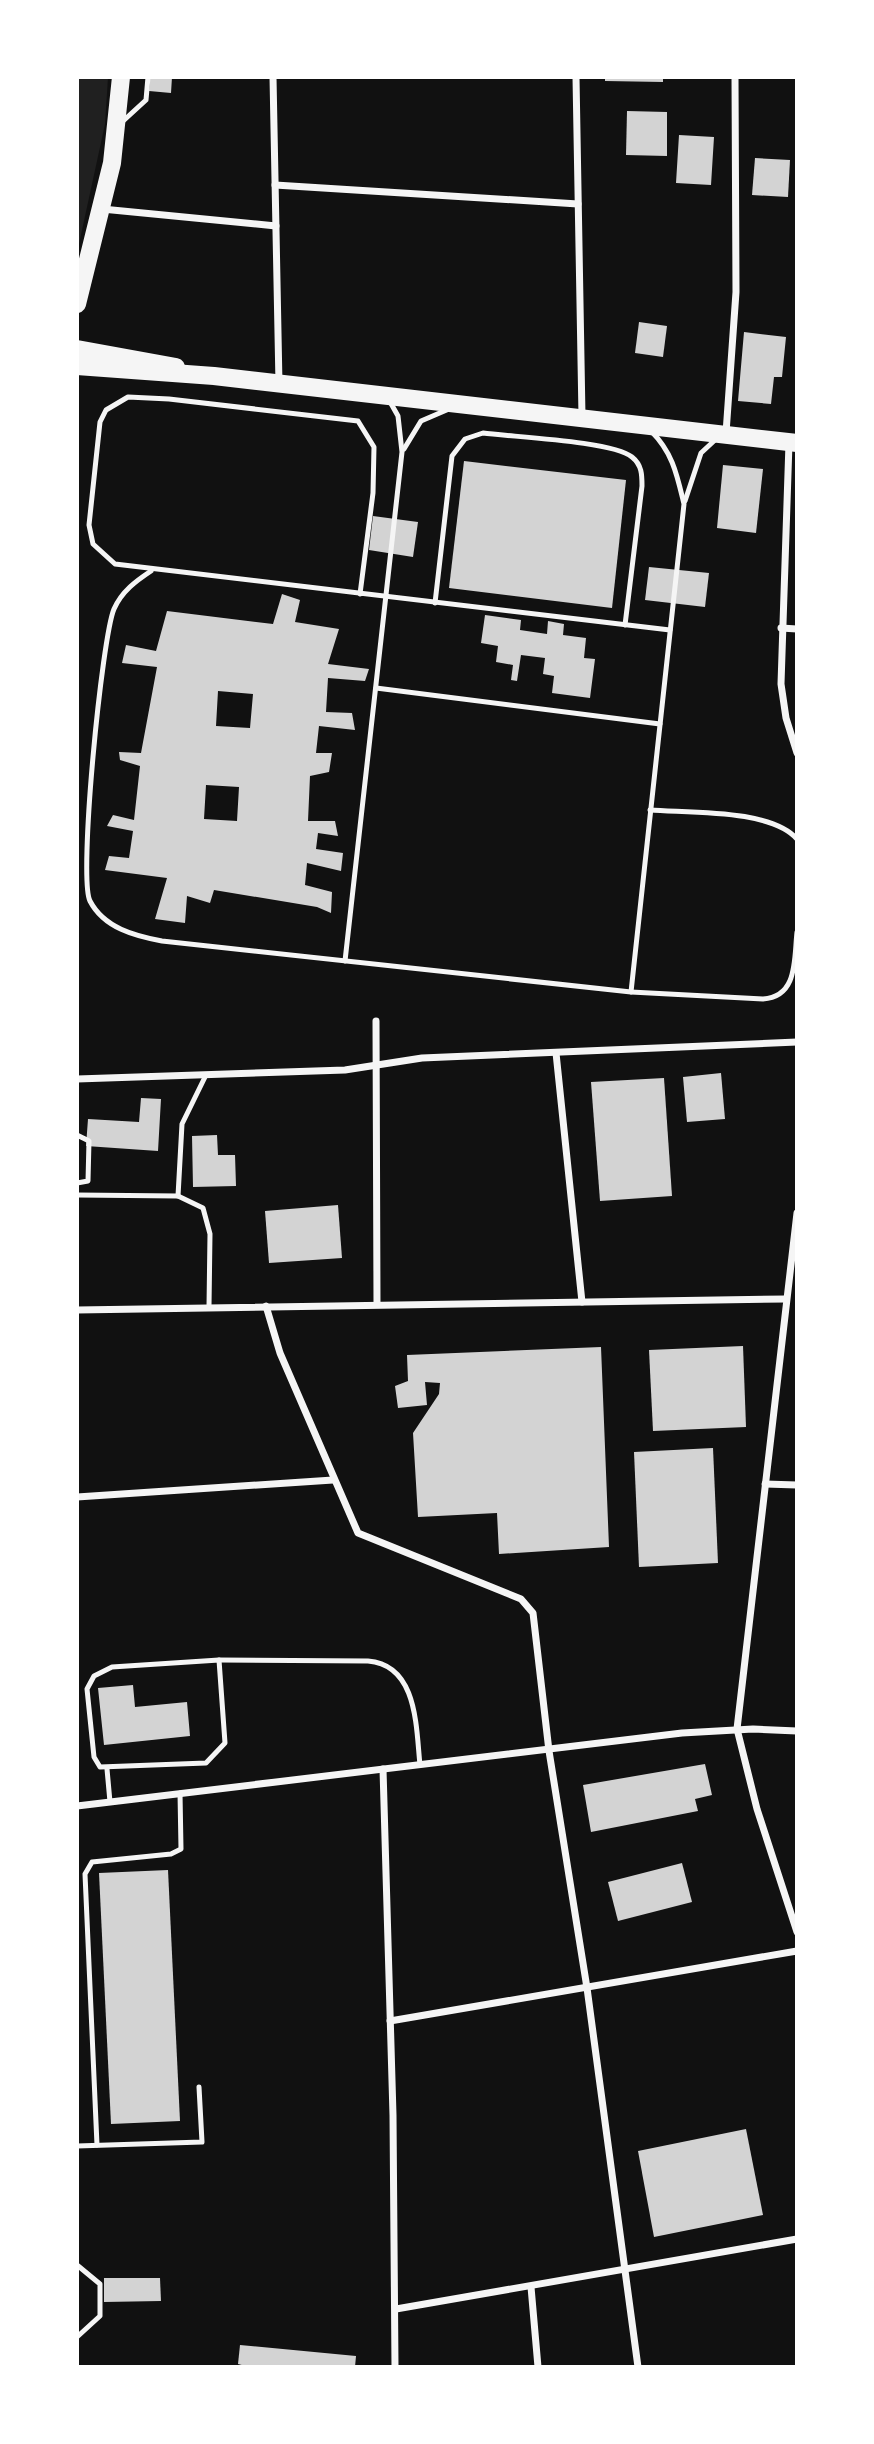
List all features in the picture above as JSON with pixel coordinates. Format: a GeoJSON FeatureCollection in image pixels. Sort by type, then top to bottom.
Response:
{"type":"FeatureCollection","features":[{"type":"Feature","properties":{"kind":"main road"},"geometry":{"type":"LineString","coordinates":[[77,304],[101,209],[117,126],[121,77]]}},
{"type":"Feature","properties":{"kind":"main road"},"geometry":{"type":"LineString","coordinates":[[77,349],[131,356],[214,376]]}},
{"type":"Feature","properties":{"kind":"main road"},"geometry":{"type":"LineString","coordinates":[[77,366],[214,376],[582,416],[793,443]]}},
{"type":"Feature","properties":{"kind":"street"},"geometry":{"type":"LineString","coordinates":[[273,77],[279,385]]}},
{"type":"Feature","properties":{"kind":"street"},"geometry":{"type":"LineString","coordinates":[[576,77],[582,416]]}},
{"type":"Feature","properties":{"kind":"street"},"geometry":{"type":"LineString","coordinates":[[726,434],[736,292],[735,77]]}},
{"type":"Feature","properties":{"kind":"street"},"geometry":{"type":"LineString","coordinates":[[275,185],[578,204]]}},
{"type":"Feature","properties":{"kind":"street"},"geometry":{"type":"LineString","coordinates":[[101,209],[276,226]]}},
{"type":"Feature","properties":{"kind":"street"},"geometry":{"type":"LineString","coordinates":[[793,443],[781,628],[782,695],[797,753]]}},
{"type":"Feature","properties":{"kind":"street"},"geometry":{"type":"LineString","coordinates":[[781,628],[797,629]]}},
{"type":"Feature","properties":{"kind":"street"},"geometry":{"type":"LineString","coordinates":[[376,1021],[377,1303]]}},
{"type":"Feature","properties":{"kind":"street"},"geometry":{"type":"LineString","coordinates":[[77,1079],[376,1066],[422,1058],[797,1042]]}},
{"type":"Feature","properties":{"kind":"street"},"geometry":{"type":"LineString","coordinates":[[556,1053],[582,1302]]}},
{"type":"Feature","properties":{"kind":"street"},"geometry":{"type":"LineString","coordinates":[[797,1213],[737,1729],[757,1809],[797,1932]]}},
{"type":"Feature","properties":{"kind":"street"},"geometry":{"type":"LineString","coordinates":[[77,1310],[377,1303],[786,1300]]}},
{"type":"Feature","properties":{"kind":"street"},"geometry":{"type":"LineString","coordinates":[[266,1306],[273,1334],[351,1523],[360,1535],[529,1605],[534,1617],[550,1751],[587,1988],[638,2367]]}},
{"type":"Feature","properties":{"kind":"street"},"geometry":{"type":"LineString","coordinates":[[77,1497],[333,1480]]}},
{"type":"Feature","properties":{"kind":"street"},"geometry":{"type":"LineString","coordinates":[[765,1484],[797,1485]]}},
{"type":"Feature","properties":{"kind":"street"},"geometry":{"type":"LineString","coordinates":[[77,1806],[737,1729],[797,1731]]}},
{"type":"Feature","properties":{"kind":"street"},"geometry":{"type":"LineString","coordinates":[[383,1769],[396,2309],[395,2367]]}},
{"type":"Feature","properties":{"kind":"street"},"geometry":{"type":"LineString","coordinates":[[390,2021],[797,1951]]}},
{"type":"Feature","properties":{"kind":"street"},"geometry":{"type":"LineString","coordinates":[[396,2309],[626,2271],[797,2239]]}},
{"type":"Feature","properties":{"kind":"street"},"geometry":{"type":"LineString","coordinates":[[531,2287],[538,2367]]}},
{"type":"Feature","properties":{"kind":"lane"},"geometry":{"type":"LineString","coordinates":[[117,126],[146,100],[148,77]]}},
{"type":"Feature","properties":{"kind":"lane"},"geometry":{"type":"LineString","coordinates":[[345,961],[402,452],[398,416],[385,396]]}},
{"type":"Feature","properties":{"kind":"lane"},"geometry":{"type":"LineString","coordinates":[[360,594],[373,493],[374,447],[358,421],[169,399],[128,397],[106,410],[100,422],[89,525],[93,544],[115,564],[151,570],[670,630]]}},
{"type":"Feature","properties":{"kind":"lane"},"geometry":{"type":"LineString","coordinates":[[402,452],[417,426],[428,416],[454,408],[482,406]]}},
{"type":"Feature","properties":{"kind":"lane"},"geometry":{"type":"LineString","coordinates":[[644,424],[666,445],[675,462],[684,505]]}},
{"type":"Feature","properties":{"kind":"lane"},"geometry":{"type":"LineString","coordinates":[[435,603],[452,456],[458,445],[474,434],[508,436],[610,448],[633,457],[641,468],[642,486],[625,625]]}},
{"type":"Feature","properties":{"kind":"lane"},"geometry":{"type":"LineString","coordinates":[[631,992],[684,505],[701,453],[726,434]]}},
{"type":"Feature","properties":{"kind":"lane"},"geometry":{"type":"LineString","coordinates":[[151,570],[120,597],[108,632],[86,842],[88,897],[96,912],[115,927],[142,937],[345,961],[631,992],[763,999],[781,996],[787,990],[792,975],[797,932]]}},
{"type":"Feature","properties":{"kind":"lane"},"geometry":{"type":"LineString","coordinates":[[376,688],[660,724]]}},
{"type":"Feature","properties":{"kind":"lane"},"geometry":{"type":"LineString","coordinates":[[650,810],[757,818],[792,833],[797,839]]}},
{"type":"Feature","properties":{"kind":"lane"},"geometry":{"type":"LineString","coordinates":[[178,1196],[182,1124],[206,1075]]}},
{"type":"Feature","properties":{"kind":"lane"},"geometry":{"type":"LineString","coordinates":[[77,1135],[89,1141],[88,1181],[77,1183]]}},
{"type":"Feature","properties":{"kind":"lane"},"geometry":{"type":"LineString","coordinates":[[77,1195],[178,1196],[196,1203],[207,1215],[210,1234],[209,1307]]}},
{"type":"Feature","properties":{"kind":"lane"},"geometry":{"type":"LineString","coordinates":[[219,1660],[225,1743],[217,1755],[206,1763],[107,1769],[100,1767],[94,1757],[87,1689],[94,1676],[112,1667],[219,1660],[368,1661],[384,1665],[399,1677],[411,1696],[420,1765]]}},
{"type":"Feature","properties":{"kind":"lane"},"geometry":{"type":"LineString","coordinates":[[107,1769],[110,1802]]}},
{"type":"Feature","properties":{"kind":"lane"},"geometry":{"type":"LineString","coordinates":[[97,2145],[85,1874],[92,1862],[171,1854],[181,1849],[180,1793]]}},
{"type":"Feature","properties":{"kind":"lane"},"geometry":{"type":"LineString","coordinates":[[77,2146],[202,2142],[199,2087]]}},
{"type":"Feature","properties":{"kind":"lane"},"geometry":{"type":"LineString","coordinates":[[77,2264],[100,2284],[100,2316],[77,2337]]}},
{"type":"Feature","properties":{"kind":"shaded area"},"geometry":{"type":"Polygon","coordinates":[[[77,77],[108,77],[105,124],[77,253],[77,77]]]}},
{"type":"Feature","properties":{"kind":"building"},"geometry":{"type":"Polygon","coordinates":[[[150,77],[172,77],[171,93],[149,91],[150,77]]]}},
{"type":"Feature","properties":{"kind":"building"},"geometry":{"type":"Polygon","coordinates":[[[605,77],[663,77],[663,82],[605,81],[605,77]]]}},
{"type":"Feature","properties":{"kind":"building"},"geometry":{"type":"Polygon","coordinates":[[[627,111],[667,112],[667,156],[626,155],[627,111]]]}},
{"type":"Feature","properties":{"kind":"building"},"geometry":{"type":"Polygon","coordinates":[[[679,135],[714,137],[711,185],[676,183],[679,135]]]}},
{"type":"Feature","properties":{"kind":"building"},"geometry":{"type":"Polygon","coordinates":[[[755,158],[790,160],[788,197],[752,195],[755,158]]]}},
{"type":"Feature","properties":{"kind":"building"},"geometry":{"type":"Polygon","coordinates":[[[639,322],[667,326],[663,357],[635,353],[639,322]]]}},
{"type":"Feature","properties":{"kind":"building"},"geometry":{"type":"Polygon","coordinates":[[[744,332],[786,337],[782,377],[774,377],[771,404],[738,401],[744,332]]]}},
{"type":"Feature","properties":{"kind":"building"},"geometry":{"type":"Polygon","coordinates":[[[464,461],[626,480],[612,608],[449,588],[464,461]]]}},
{"type":"Feature","properties":{"kind":"building"},"geometry":{"type":"Polygon","coordinates":[[[723,465],[763,469],[756,533],[717,528],[723,465]]]}},
{"type":"Feature","properties":{"kind":"building"},"geometry":{"type":"Polygon","coordinates":[[[373,516],[418,522],[413,557],[369,550],[373,516]]]}},
{"type":"Feature","properties":{"kind":"building"},"geometry":{"type":"Polygon","coordinates":[[[649,567],[709,573],[705,607],[645,600],[649,567]]]}},
{"type":"Feature","properties":{"kind":"building"},"geometry":{"type":"Polygon","coordinates":[[[282,594],[300,600],[295,622],[339,629],[328,664],[369,669],[365,681],[328,678],[326,712],[352,713],[355,730],[319,726],[316,753],[332,753],[329,772],[310,776],[308,821],[335,821],[338,836],[318,833],[316,849],[343,853],[341,871],[307,863],[305,885],[332,892],[331,913],[317,907],[214,890],[210,903],[187,896],[185,923],[155,919],[167,878],[105,870],[109,856],[129,858],[133,831],[107,826],[113,815],[134,820],[140,766],[120,760],[119,752],[141,753],[157,667],[122,663],[126,645],[156,651],[167,611],[273,624],[282,594]],[[218,691],[216,726],[250,728],[253,694],[218,691]],[[206,785],[204,819],[237,821],[239,787],[206,785]]]}},
{"type":"Feature","properties":{"kind":"building"},"geometry":{"type":"Polygon","coordinates":[[[485,615],[521,620],[520,630],[547,634],[548,621],[564,624],[563,635],[586,638],[584,658],[595,659],[590,698],[552,693],[554,676],[543,674],[545,658],[521,655],[517,681],[511,680],[513,665],[496,662],[498,646],[481,643],[485,615]]]}},
{"type":"Feature","properties":{"kind":"building"},"geometry":{"type":"Polygon","coordinates":[[[721,1073],[725,1119],[687,1122],[683,1077],[721,1073]]]}},
{"type":"Feature","properties":{"kind":"building"},"geometry":{"type":"Polygon","coordinates":[[[664,1078],[672,1196],[600,1201],[591,1082],[664,1078]]]}},
{"type":"Feature","properties":{"kind":"building"},"geometry":{"type":"Polygon","coordinates":[[[141,1098],[161,1099],[158,1151],[86,1146],[88,1119],[139,1122],[141,1098]]]}},
{"type":"Feature","properties":{"kind":"building"},"geometry":{"type":"Polygon","coordinates":[[[217,1135],[218,1155],[235,1155],[236,1186],[193,1187],[192,1136],[217,1135]]]}},
{"type":"Feature","properties":{"kind":"building"},"geometry":{"type":"Polygon","coordinates":[[[338,1205],[342,1258],[269,1263],[265,1211],[338,1205]]]}},
{"type":"Feature","properties":{"kind":"building"},"geometry":{"type":"Polygon","coordinates":[[[743,1346],[746,1427],[653,1431],[649,1350],[743,1346]]]}},
{"type":"Feature","properties":{"kind":"building"},"geometry":{"type":"Polygon","coordinates":[[[601,1347],[609,1547],[499,1554],[497,1513],[418,1517],[413,1433],[439,1394],[440,1383],[425,1382],[427,1405],[398,1408],[395,1386],[408,1381],[407,1355],[601,1347]]]}},
{"type":"Feature","properties":{"kind":"building"},"geometry":{"type":"Polygon","coordinates":[[[713,1448],[718,1563],[639,1567],[634,1452],[713,1448]]]}},
{"type":"Feature","properties":{"kind":"building"},"geometry":{"type":"Polygon","coordinates":[[[133,1685],[135,1707],[187,1702],[190,1736],[104,1745],[98,1688],[133,1685]]]}},
{"type":"Feature","properties":{"kind":"building"},"geometry":{"type":"Polygon","coordinates":[[[705,1764],[712,1795],[695,1799],[698,1811],[591,1832],[583,1785],[705,1764]]]}},
{"type":"Feature","properties":{"kind":"building"},"geometry":{"type":"Polygon","coordinates":[[[682,1863],[692,1902],[618,1921],[608,1882],[682,1863]]]}},
{"type":"Feature","properties":{"kind":"building"},"geometry":{"type":"Polygon","coordinates":[[[168,1870],[180,2121],[111,2124],[99,1873],[168,1870]]]}},
{"type":"Feature","properties":{"kind":"building"},"geometry":{"type":"Polygon","coordinates":[[[746,2129],[763,2215],[654,2237],[638,2151],[746,2129]]]}},
{"type":"Feature","properties":{"kind":"building"},"geometry":{"type":"Polygon","coordinates":[[[104,2278],[160,2278],[161,2301],[104,2302],[104,2278]]]}},
{"type":"Feature","properties":{"kind":"building"},"geometry":{"type":"Polygon","coordinates":[[[240,2345],[356,2356],[355,2367],[249,2367],[238,2364],[240,2345]]]}}]}
